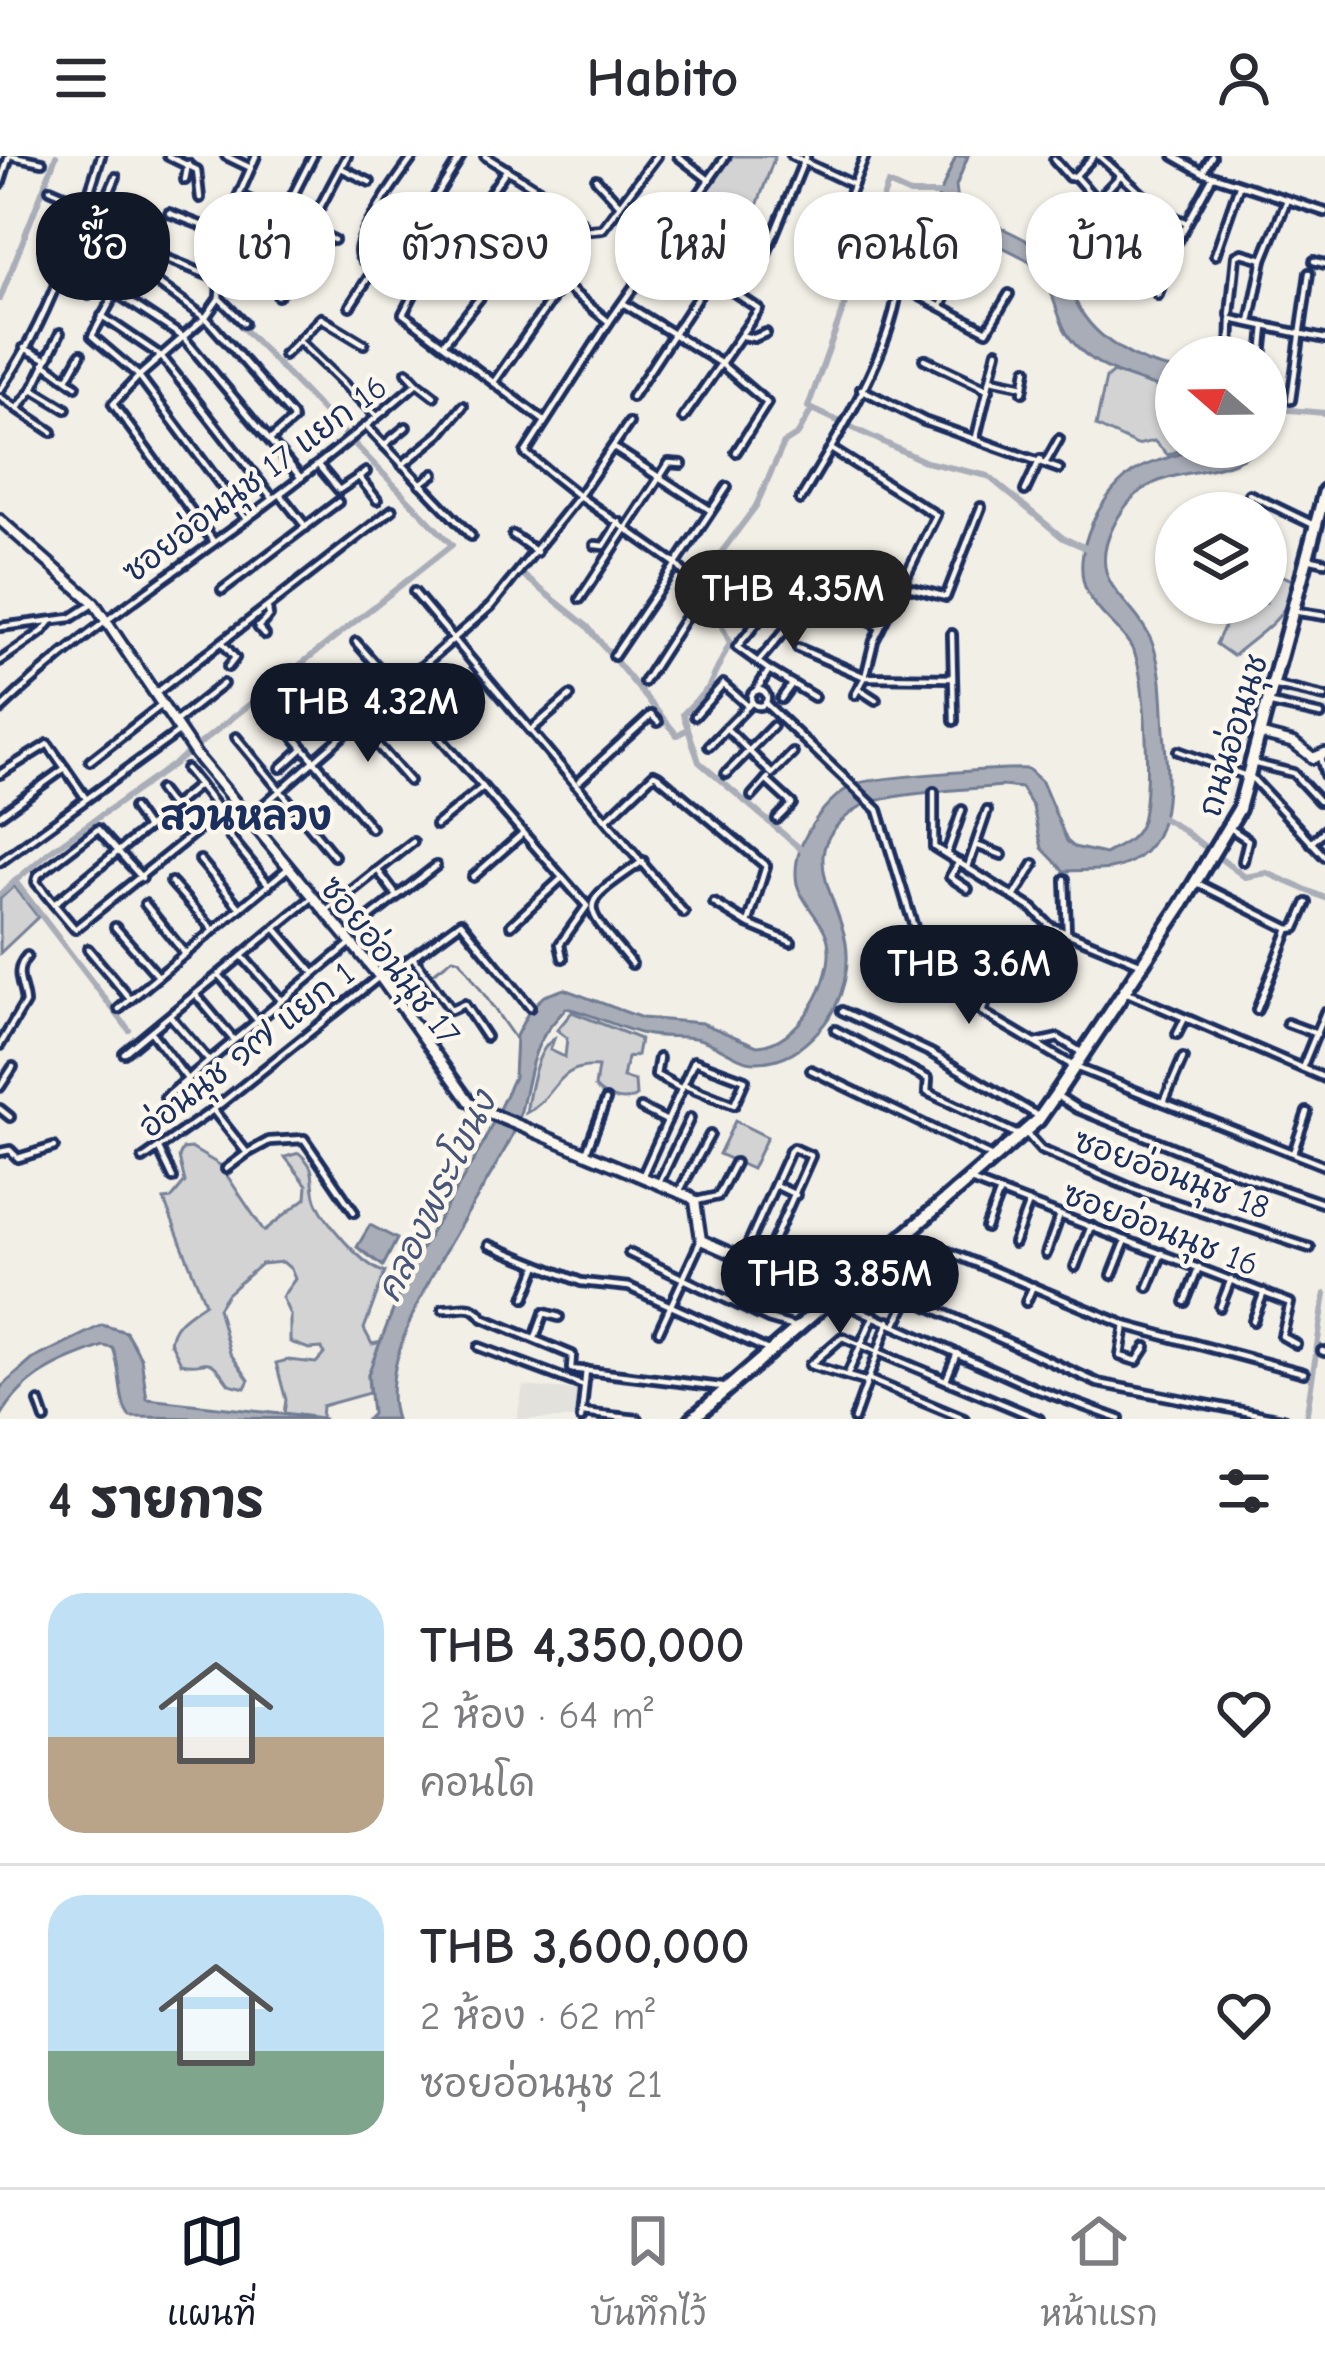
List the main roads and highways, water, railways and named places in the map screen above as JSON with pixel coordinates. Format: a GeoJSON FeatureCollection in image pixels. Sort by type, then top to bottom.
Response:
{"type":"FeatureCollection","features":[{"type":"Feature","properties":{"kind":"main road","name":"ถนนอ่อนนุช"},"geometry":{"type":"LineString","coordinates":[[1315,559],[1316,526],[1325,491]]}},
{"type":"Feature","properties":{"kind":"main road","name":"ถนนอ่อนนุช"},"geometry":{"type":"LineString","coordinates":[[696,1419],[1024,1134],[1058,1096],[1232,829],[1294,611],[1315,559],[1325,508]]}},
{"type":"Feature","properties":{"kind":"main road","name":"ถนนอ่อนนุช"},"geometry":{"type":"LineString","coordinates":[[1077,1067],[1198,883]]}},
{"type":"Feature","properties":{"kind":"main road","name":"ถนนอ่อนนุช"},"geometry":{"type":"LineString","coordinates":[[970,1181],[1024,1134],[1058,1096]]}},
{"type":"Feature","properties":{"kind":"main road","name":"ถนนอ่อนนุช"},"geometry":{"type":"LineString","coordinates":[[696,1419],[834,1299]]}},
{"type":"Feature","properties":{"kind":"waterway"},"geometry":{"type":"LineString","coordinates":[[0,299],[56,156]]}},
{"type":"Feature","properties":{"kind":"waterway"},"geometry":{"type":"LineString","coordinates":[[885,192],[888,184],[906,192]]}},
{"type":"Feature","properties":{"kind":"waterway"},"geometry":{"type":"LineString","coordinates":[[846,300],[808,407],[926,462],[988,476],[1063,538],[1086,548]]}},
{"type":"Feature","properties":{"kind":"waterway"},"geometry":{"type":"LineString","coordinates":[[0,894],[452,545],[236,321]]}},
{"type":"Feature","properties":{"kind":"waterway"},"geometry":{"type":"LineString","coordinates":[[802,850],[699,762],[683,714],[708,688],[730,643],[700,581],[756,506],[784,443],[798,434],[812,409]]}},
{"type":"Feature","properties":{"kind":"waterway"},"geometry":{"type":"LineString","coordinates":[[1287,410],[1325,413]]}},
{"type":"Feature","properties":{"kind":"waterway"},"geometry":{"type":"LineString","coordinates":[[523,575],[587,626],[677,735],[688,729]]}},
{"type":"Feature","properties":{"kind":"waterway"},"geometry":{"type":"LineString","coordinates":[[1157,815],[1245,877],[1267,873],[1325,898]]}},
{"type":"Feature","properties":{"kind":"waterway"},"geometry":{"type":"LineString","coordinates":[[15,881],[129,1030]]}},
{"type":"Feature","properties":{"kind":"waterway"},"geometry":{"type":"LineString","coordinates":[[432,974],[453,958],[460,960],[516,1040]]}},
{"type":"Feature","properties":{"kind":"waterway"},"geometry":{"type":"LineString","coordinates":[[1306,1419],[1325,1294]]}},
{"type":"Feature","properties":{"kind":"district","name":"สวนหลวง"},"geometry":{"type":"Point","coordinates":[246,815]}},
{"type":"Feature","properties":{"kind":"water label","name":"คลองพระโขนง"},"geometry":{"type":"Point","coordinates":[435,1196]}}]}
